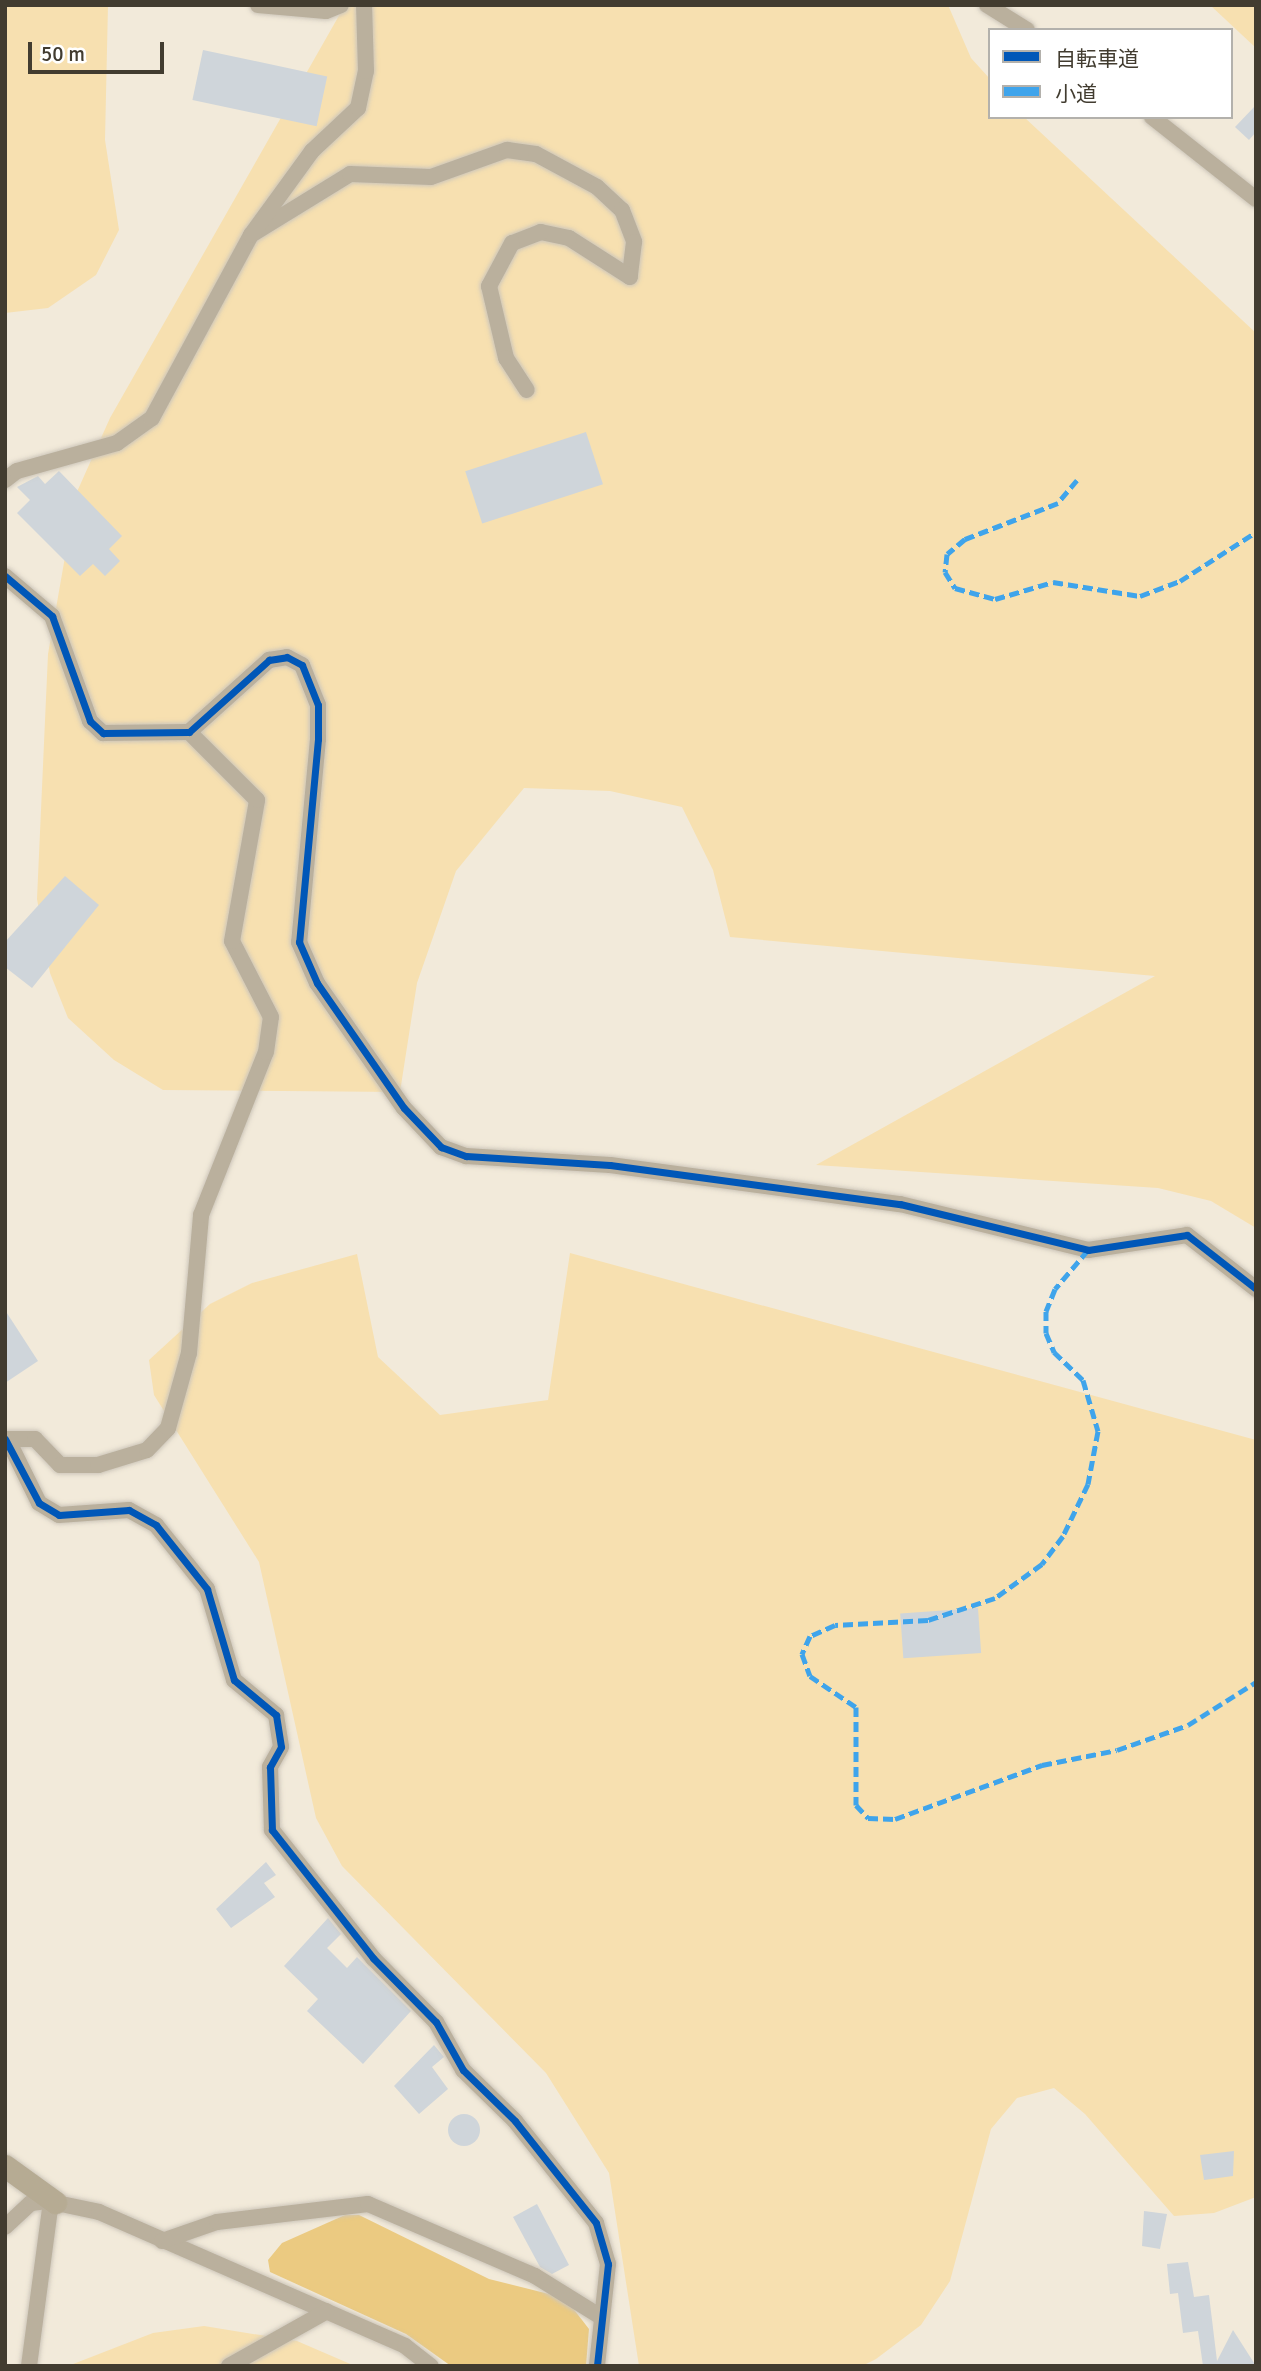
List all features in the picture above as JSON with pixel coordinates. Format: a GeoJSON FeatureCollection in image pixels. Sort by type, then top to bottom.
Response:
{"type":"FeatureCollection","features":[{"type":"Feature","properties":{"kind":"street"},"geometry":{"type":"LineString","coordinates":[[258,5],[327,11],[341,5]]}},
{"type":"Feature","properties":{"kind":"street"},"geometry":{"type":"LineString","coordinates":[[5,480],[17,471],[117,443],[152,418],[250,235],[312,151],[358,108],[366,71],[364,5]]}},
{"type":"Feature","properties":{"kind":"street"},"geometry":{"type":"LineString","coordinates":[[986,5],[1024,28]]}},
{"type":"Feature","properties":{"kind":"street"},"geometry":{"type":"LineString","coordinates":[[1155,119],[1256,199]]}},
{"type":"Feature","properties":{"kind":"street"},"geometry":{"type":"LineString","coordinates":[[250,235],[258,236],[323,186],[350,174],[431,177],[507,150],[536,154],[597,187],[622,210],[634,242],[630,277],[569,238],[541,232],[512,243],[489,286],[506,358],[527,390]]}},
{"type":"Feature","properties":{"kind":"street"},"geometry":{"type":"LineString","coordinates":[[5,576],[52,616],[90,721],[103,733],[189,732],[269,660],[287,657],[302,665],[318,705],[318,739],[299,942],[317,982],[404,1108],[441,1147],[466,1156],[610,1165],[900,1204],[1088,1250],[1187,1235],[1256,1289]]}},
{"type":"Feature","properties":{"kind":"street"},"geometry":{"type":"LineString","coordinates":[[189,732],[257,800],[232,941],[271,1017],[266,1052],[201,1215],[189,1353],[168,1428],[147,1450],[98,1465],[60,1465],[35,1439],[7,1439],[39,1503],[60,1515],[129,1510],[156,1525],[207,1590],[234,1680],[276,1714],[281,1747],[270,1767],[272,1829],[373,1958],[436,2022],[463,2070],[515,2121],[596,2223],[608,2264],[598,2315],[597,2366]]}},
{"type":"Feature","properties":{"kind":"street"},"geometry":{"type":"LineString","coordinates":[[5,2166],[53,2202]]}},
{"type":"Feature","properties":{"kind":"street"},"geometry":{"type":"LineString","coordinates":[[29,2366],[53,2202]]}},
{"type":"Feature","properties":{"kind":"street"},"geometry":{"type":"LineString","coordinates":[[5,2227],[31,2203],[53,2202],[99,2212],[405,2346],[431,2366]]}},
{"type":"Feature","properties":{"kind":"street"},"geometry":{"type":"LineString","coordinates":[[162,2241],[217,2222],[368,2203],[535,2276],[598,2315]]}},
{"type":"Feature","properties":{"kind":"street"},"geometry":{"type":"LineString","coordinates":[[229,2366],[327,2311]]}},
{"type":"Feature","properties":{"kind":"shaded area"},"geometry":{"type":"Polygon","coordinates":[[[5,5],[108,5],[105,140],[119,230],[96,275],[48,308],[5,313],[5,5]]]}},
{"type":"Feature","properties":{"kind":"shaded area"},"geometry":{"type":"Polygon","coordinates":[[[345,5],[948,5],[971,58],[988,77],[988,119],[1026,119],[1256,333],[1256,1228],[1211,1201],[1158,1188],[816,1165],[1155,976],[730,937],[713,870],[682,807],[610,791],[524,788],[456,871],[417,983],[400,1092],[163,1090],[114,1060],[68,1018],[50,973],[37,899],[48,654],[76,494],[110,418],[345,5]]]}},
{"type":"Feature","properties":{"kind":"shaded area"},"geometry":{"type":"Polygon","coordinates":[[[1210,5],[1256,5],[1256,48],[1210,5]]]}},
{"type":"Feature","properties":{"kind":"shaded area"},"geometry":{"type":"Polygon","coordinates":[[[570,1253],[1256,1440],[1256,2197],[1214,2213],[1174,2216],[1085,2114],[1054,2088],[1017,2098],[991,2129],[950,2281],[921,2325],[876,2359],[862,2366],[639,2366],[609,2173],[546,2073],[342,1866],[316,1818],[259,1562],[154,1395],[149,1360],[210,1304],[252,1283],[357,1254],[378,1357],[440,1415],[548,1400],[570,1253]]]}},
{"type":"Feature","properties":{"kind":"shaded area"},"geometry":{"type":"Polygon","coordinates":[[[345,2215],[359,2215],[489,2279],[565,2298],[589,2329],[586,2366],[451,2366],[406,2334],[270,2272],[268,2260],[282,2243],[345,2215]]]}},
{"type":"Feature","properties":{"kind":"shaded area"},"geometry":{"type":"Polygon","coordinates":[[[204,2326],[297,2341],[355,2366],[68,2366],[153,2333],[204,2326]]]}},
{"type":"Feature","properties":{"kind":"building"},"geometry":{"type":"Polygon","coordinates":[[[203,50],[327,76],[317,126],[192,100],[203,50]]]}},
{"type":"Feature","properties":{"kind":"building"},"geometry":{"type":"Polygon","coordinates":[[[1256,105],[1256,132],[1249,140],[1235,127],[1256,105]]]}},
{"type":"Feature","properties":{"kind":"building"},"geometry":{"type":"Polygon","coordinates":[[[586,432],[603,484],[482,524],[465,471],[586,432]]]}},
{"type":"Feature","properties":{"kind":"building"},"geometry":{"type":"Polygon","coordinates":[[[59,471],[122,536],[109,549],[120,561],[105,576],[93,564],[80,576],[17,513],[30,500],[17,487],[38,476],[45,484],[59,471]]]}},
{"type":"Feature","properties":{"kind":"building"},"geometry":{"type":"Polygon","coordinates":[[[65,876],[99,905],[32,988],[5,967],[5,942],[65,876]]]}},
{"type":"Feature","properties":{"kind":"building"},"geometry":{"type":"Polygon","coordinates":[[[5,1310],[38,1361],[5,1383],[5,1310]]]}},
{"type":"Feature","properties":{"kind":"building"},"geometry":{"type":"Polygon","coordinates":[[[978,1608],[981,1653],[903,1658],[900,1613],[978,1608]]]}},
{"type":"Feature","properties":{"kind":"building"},"geometry":{"type":"Polygon","coordinates":[[[266,1862],[276,1875],[264,1883],[275,1897],[231,1928],[216,1909],[266,1862]]]}},
{"type":"Feature","properties":{"kind":"building"},"geometry":{"type":"Polygon","coordinates":[[[328,1918],[341,1934],[327,1948],[347,1968],[357,1957],[411,2011],[363,2064],[307,2011],[318,1999],[284,1966],[328,1918]]]}},
{"type":"Feature","properties":{"kind":"building"},"geometry":{"type":"Polygon","coordinates":[[[434,2045],[444,2057],[432,2067],[448,2089],[419,2114],[394,2086],[434,2045]]]}},
{"type":"Feature","properties":{"kind":"building"},"geometry":{"type":"Polygon","coordinates":[[[464,2114],[476,2118],[480,2130],[476,2142],[464,2146],[452,2142],[448,2130],[452,2118],[464,2114]]]}},
{"type":"Feature","properties":{"kind":"building"},"geometry":{"type":"Polygon","coordinates":[[[1234,2151],[1233,2176],[1204,2180],[1200,2155],[1234,2151]]]}},
{"type":"Feature","properties":{"kind":"building"},"geometry":{"type":"Polygon","coordinates":[[[537,2204],[569,2265],[552,2274],[540,2267],[513,2217],[537,2204]]]}},
{"type":"Feature","properties":{"kind":"building"},"geometry":{"type":"Polygon","coordinates":[[[1144,2211],[1167,2214],[1160,2249],[1142,2246],[1144,2211]]]}},
{"type":"Feature","properties":{"kind":"building"},"geometry":{"type":"Polygon","coordinates":[[[1188,2262],[1194,2297],[1209,2295],[1217,2361],[1233,2330],[1256,2366],[1203,2366],[1198,2331],[1183,2333],[1178,2293],[1170,2294],[1167,2264],[1188,2262]]]}},
{"type":"Feature","properties":{"kind":"marked path"},"geometry":{"type":"LineString","coordinates":[[1077,480],[1058,503],[965,539],[947,554],[945,572],[955,588],[995,599],[1053,582],[1140,596],[1180,581],[1256,532]]}},
{"type":"Feature","properties":{"kind":"marked path"},"geometry":{"type":"LineString","coordinates":[[1088,1250],[1055,1289],[1046,1311],[1046,1333],[1054,1352],[1083,1380],[1098,1431],[1088,1484],[1063,1536],[1042,1564],[995,1598],[928,1620],[835,1625],[810,1636],[802,1654],[810,1676],[856,1707],[856,1805],[868,1818],[895,1819],[1042,1765],[1117,1750],[1188,1725],[1256,1682]]}},
{"type":"Feature","properties":{"kind":"cycle path"},"geometry":{"type":"LineString","coordinates":[[5,576],[52,616],[90,721],[103,733],[189,732],[269,660],[287,657],[302,665],[318,705],[318,739],[299,942],[317,983],[404,1108],[441,1147],[466,1156],[610,1165],[900,1204],[1088,1250],[1187,1235],[1256,1289]]}},
{"type":"Feature","properties":{"kind":"cycle path"},"geometry":{"type":"LineString","coordinates":[[5,1439],[39,1503],[59,1515],[129,1510],[156,1525],[207,1589],[234,1680],[276,1715],[281,1747],[270,1767],[272,1830],[373,1958],[436,2022],[463,2070],[515,2121],[596,2223],[608,2264],[597,2366]]}}]}
